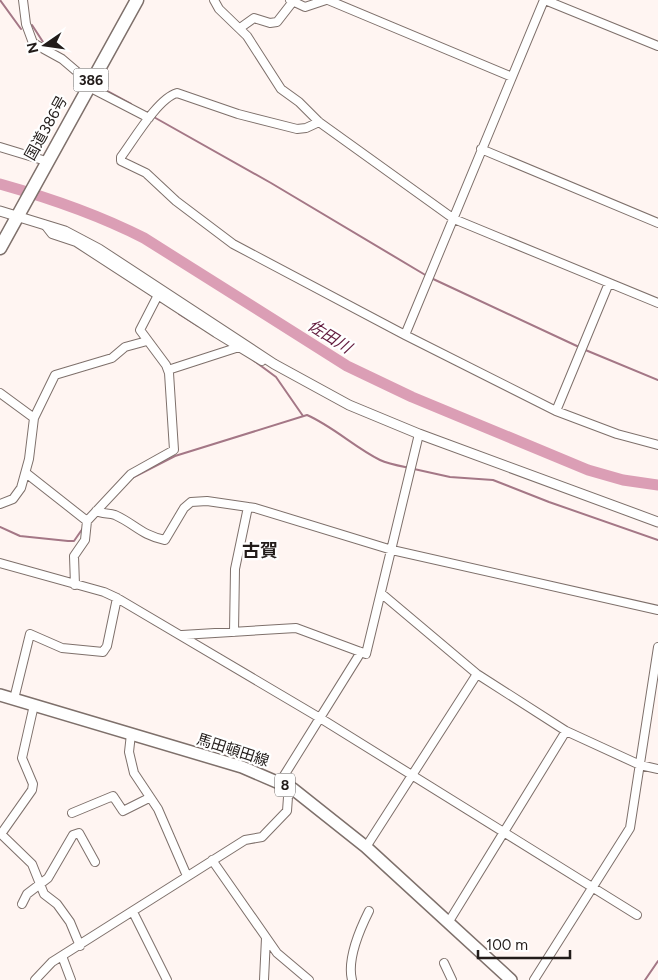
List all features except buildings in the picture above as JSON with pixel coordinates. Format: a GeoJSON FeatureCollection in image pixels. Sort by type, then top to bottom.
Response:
{"type":"FeatureCollection","features":[{"type":"Feature","properties":{"kind":"highway","name":"国道386号"},"geometry":{"type":"LineString","coordinates":[[0,248],[88,84],[137,0]]}},
{"type":"Feature","properties":{"kind":"main road","name":"馬田頓田線"},"geometry":{"type":"LineString","coordinates":[[0,695],[242,767],[293,789],[366,847],[511,980]]}},
{"type":"Feature","properties":{"kind":"street"},"geometry":{"type":"LineString","coordinates":[[23,0],[26,24],[33,42],[62,59],[88,84],[150,116]]}},
{"type":"Feature","properties":{"kind":"street"},"geometry":{"type":"LineString","coordinates":[[214,0],[219,9],[247,36],[281,89],[299,102],[318,122],[454,219],[658,303]]}},
{"type":"Feature","properties":{"kind":"street"},"geometry":{"type":"LineString","coordinates":[[240,28],[254,18],[270,23],[277,22],[290,2],[305,7],[327,0],[512,77]]}},
{"type":"Feature","properties":{"kind":"street"},"geometry":{"type":"LineString","coordinates":[[405,335],[544,0],[658,46]]}},
{"type":"Feature","properties":{"kind":"street"},"geometry":{"type":"LineString","coordinates":[[318,122],[306,128],[297,129],[238,114],[177,93],[170,95],[150,116],[121,157],[122,161],[146,173],[176,201],[233,244],[405,335],[556,411],[617,434],[658,446]]}},
{"type":"Feature","properties":{"kind":"street"},"geometry":{"type":"LineString","coordinates":[[0,147],[46,162]]}},
{"type":"Feature","properties":{"kind":"street"},"geometry":{"type":"LineString","coordinates":[[481,149],[658,223]]}},
{"type":"Feature","properties":{"kind":"street"},"geometry":{"type":"LineString","coordinates":[[0,211],[17,214],[65,231],[99,249],[279,367],[349,405],[419,434],[658,522]]}},
{"type":"Feature","properties":{"kind":"street"},"geometry":{"type":"LineString","coordinates":[[45,225],[52,234],[76,242],[236,348],[266,363],[279,367]]}},
{"type":"Feature","properties":{"kind":"street"},"geometry":{"type":"LineString","coordinates":[[556,411],[609,283]]}},
{"type":"Feature","properties":{"kind":"street"},"geometry":{"type":"LineString","coordinates":[[75,585],[74,556],[86,540],[88,521],[131,474],[174,450],[168,370],[140,330],[157,297]]}},
{"type":"Feature","properties":{"kind":"street"},"geometry":{"type":"LineString","coordinates":[[0,504],[18,494],[26,473],[34,418],[55,374],[112,358],[125,347],[147,341]]}},
{"type":"Feature","properties":{"kind":"street"},"geometry":{"type":"LineString","coordinates":[[168,370],[236,348]]}},
{"type":"Feature","properties":{"kind":"street"},"geometry":{"type":"LineString","coordinates":[[0,393],[34,418]]}},
{"type":"Feature","properties":{"kind":"street"},"geometry":{"type":"LineString","coordinates":[[182,634],[296,628],[366,654],[369,650],[419,434]]}},
{"type":"Feature","properties":{"kind":"street"},"geometry":{"type":"LineString","coordinates":[[26,473],[88,521]]}},
{"type":"Feature","properties":{"kind":"street"},"geometry":{"type":"LineString","coordinates":[[96,511],[101,514],[114,514],[149,537],[165,540],[184,508],[191,502],[207,501],[248,507],[392,550],[658,610]]}},
{"type":"Feature","properties":{"kind":"street"},"geometry":{"type":"LineString","coordinates":[[234,632],[236,568],[248,507]]}},
{"type":"Feature","properties":{"kind":"street"},"geometry":{"type":"LineString","coordinates":[[0,562],[104,592],[182,634],[637,915]]}},
{"type":"Feature","properties":{"kind":"street"},"geometry":{"type":"LineString","coordinates":[[382,594],[477,674],[566,731],[640,765],[658,769]]}},
{"type":"Feature","properties":{"kind":"street"},"geometry":{"type":"LineString","coordinates":[[14,699],[30,634],[62,648],[103,652],[108,646],[117,598]]}},
{"type":"Feature","properties":{"kind":"street"},"geometry":{"type":"LineString","coordinates":[[534,980],[630,828],[658,647]]}},
{"type":"Feature","properties":{"kind":"street"},"geometry":{"type":"LineString","coordinates":[[280,782],[361,652]]}},
{"type":"Feature","properties":{"kind":"street"},"geometry":{"type":"LineString","coordinates":[[366,847],[477,674]]}},
{"type":"Feature","properties":{"kind":"street"},"geometry":{"type":"LineString","coordinates":[[34,705],[22,758],[33,784],[32,790],[1,834],[32,864],[42,884],[44,894],[57,904],[70,922],[80,946]]}},
{"type":"Feature","properties":{"kind":"street"},"geometry":{"type":"LineString","coordinates":[[448,922],[566,731]]}},
{"type":"Feature","properties":{"kind":"street"},"geometry":{"type":"LineString","coordinates":[[131,734],[130,752],[134,773],[158,809],[187,876]]}},
{"type":"Feature","properties":{"kind":"street"},"geometry":{"type":"LineString","coordinates":[[35,980],[52,962],[80,946],[212,860],[245,840],[262,837],[287,811],[288,797],[293,789]]}},
{"type":"Feature","properties":{"kind":"street"},"geometry":{"type":"LineString","coordinates":[[72,813],[113,796],[123,811],[149,798]]}},
{"type":"Feature","properties":{"kind":"street"},"geometry":{"type":"LineString","coordinates":[[22,904],[27,894],[48,878],[72,834],[79,833],[95,862]]}},
{"type":"Feature","properties":{"kind":"street"},"geometry":{"type":"LineString","coordinates":[[212,860],[277,953],[310,980]]}},
{"type":"Feature","properties":{"kind":"street"},"geometry":{"type":"LineString","coordinates":[[352,980],[350,972],[357,936],[369,911]]}},
{"type":"Feature","properties":{"kind":"street"},"geometry":{"type":"LineString","coordinates":[[133,912],[167,980]]}},
{"type":"Feature","properties":{"kind":"street"},"geometry":{"type":"LineString","coordinates":[[264,980],[266,938]]}},
{"type":"Feature","properties":{"kind":"street"},"geometry":{"type":"LineString","coordinates":[[62,956],[72,980]]}},
{"type":"Feature","properties":{"kind":"street"},"geometry":{"type":"LineString","coordinates":[[444,963],[452,980]]}},
{"type":"Feature","properties":{"kind":"waterway"},"geometry":{"type":"LineString","coordinates":[[0,0],[21,29]]}},
{"type":"Feature","properties":{"kind":"waterway"},"geometry":{"type":"LineString","coordinates":[[32,25],[45,45],[56,52]]}},
{"type":"Feature","properties":{"kind":"waterway"},"geometry":{"type":"LineString","coordinates":[[65,57],[78,68]]}},
{"type":"Feature","properties":{"kind":"waterway"},"geometry":{"type":"LineString","coordinates":[[96,85],[131,104]]}},
{"type":"Feature","properties":{"kind":"waterway"},"geometry":{"type":"LineString","coordinates":[[152,116],[271,183],[427,276]]}},
{"type":"Feature","properties":{"kind":"waterway","name":"佐田川"},"geometry":{"type":"LineString","coordinates":[[0,184],[73,207],[109,221],[144,238],[347,366],[412,397],[588,470],[623,480],[658,485]]}},
{"type":"Feature","properties":{"kind":"waterway"},"geometry":{"type":"LineString","coordinates":[[431,278],[579,347]]}},
{"type":"Feature","properties":{"kind":"waterway"},"geometry":{"type":"LineString","coordinates":[[179,314],[198,326]]}},
{"type":"Feature","properties":{"kind":"waterway"},"geometry":{"type":"LineString","coordinates":[[583,349],[658,380]]}},
{"type":"Feature","properties":{"kind":"waterway"},"geometry":{"type":"LineString","coordinates":[[253,360],[276,377],[303,416]]}},
{"type":"Feature","properties":{"kind":"waterway"},"geometry":{"type":"LineString","coordinates":[[132,478],[175,456],[307,415],[380,460],[410,468]]}},
{"type":"Feature","properties":{"kind":"waterway"},"geometry":{"type":"LineString","coordinates":[[414,469],[450,477],[493,480],[549,502],[658,540]]}},
{"type":"Feature","properties":{"kind":"waterway"},"geometry":{"type":"LineString","coordinates":[[0,527],[20,536],[68,541],[74,541],[83,528]]}},
{"type":"Feature","properties":{"kind":"waterway"},"geometry":{"type":"LineString","coordinates":[[645,980],[658,961]]}},
{"type":"Feature","properties":{"kind":"district","name":"古賀"},"geometry":{"type":"Point","coordinates":[260,551]}}]}
